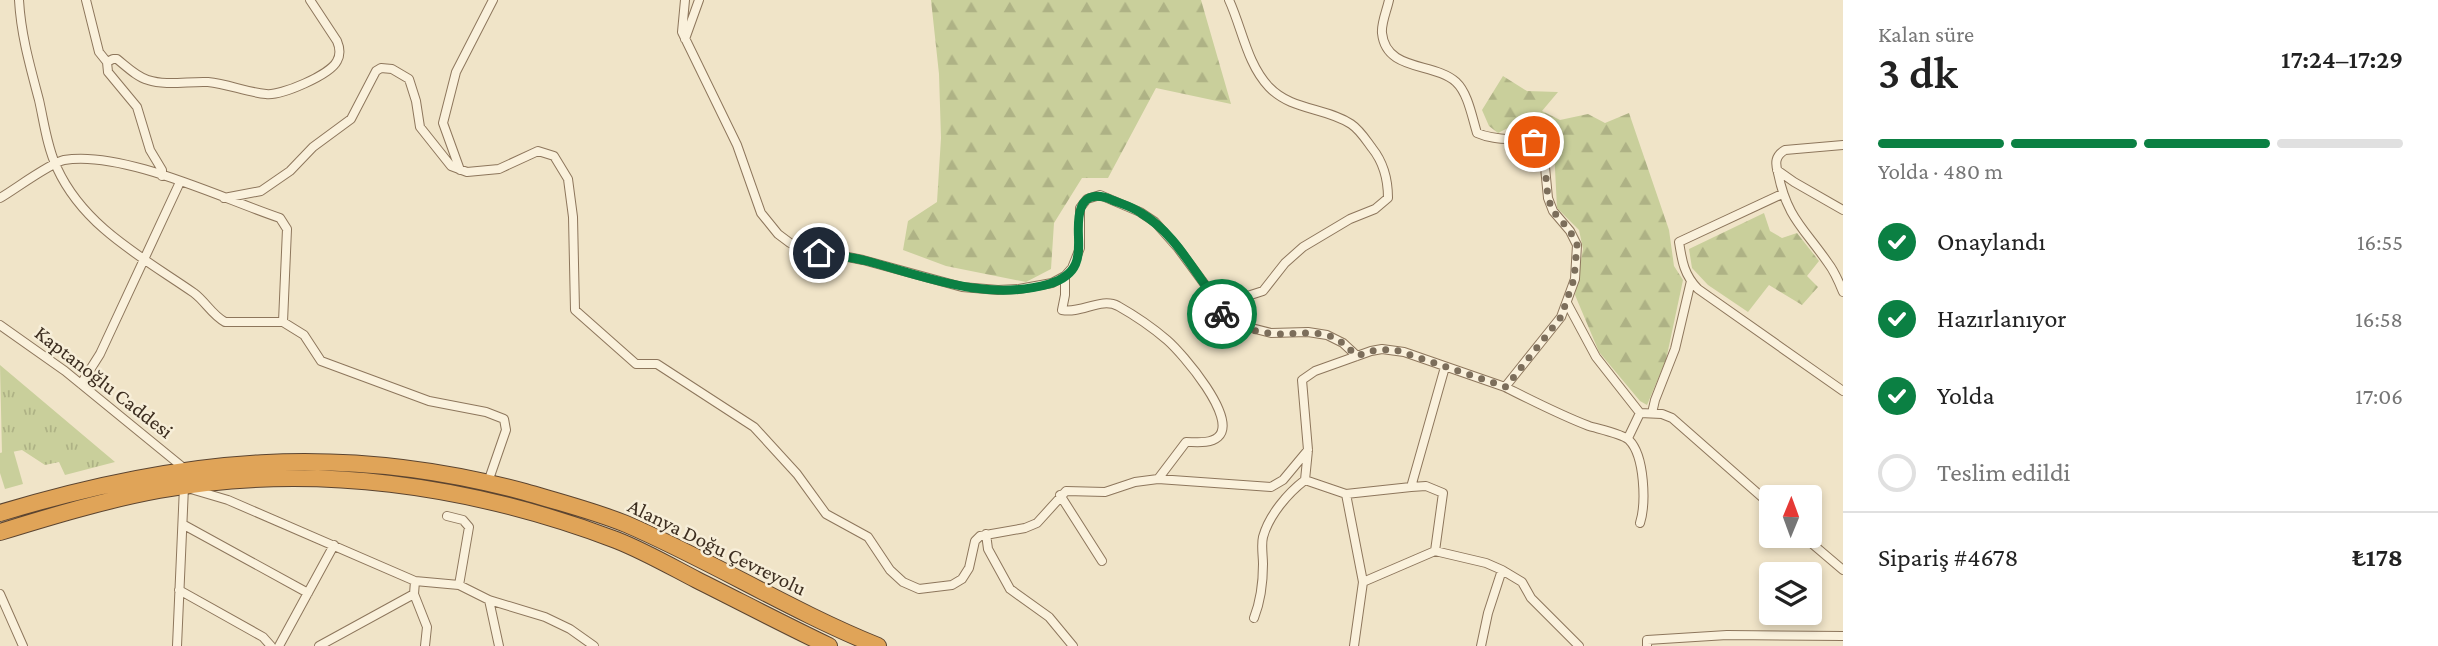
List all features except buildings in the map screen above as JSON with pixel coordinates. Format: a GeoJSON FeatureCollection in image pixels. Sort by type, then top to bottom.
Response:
{"type":"FeatureCollection","features":[{"type":"Feature","properties":{"kind":"highway","name":"Alanya Doğu Çevreyolu"},"geometry":{"type":"LineString","coordinates":[[0,513],[84,489],[185,469],[314,460],[387,465],[488,482],[622,523],[666,542],[825,623],[878,646]]}},
{"type":"Feature","properties":{"kind":"highway","name":"Alanya Doğu Çevreyolu"},"geometry":{"type":"LineString","coordinates":[[0,532],[91,505],[160,490],[230,481],[310,478],[396,484],[486,500],[618,541],[829,646]]}},
{"type":"Feature","properties":{"kind":"street"},"geometry":{"type":"LineString","coordinates":[[19,0],[24,48],[55,164],[85,211],[117,240],[197,295],[225,322],[283,322],[304,335],[321,361],[429,401],[486,412],[504,419],[506,430],[488,482]]}},
{"type":"Feature","properties":{"kind":"street"},"geometry":{"type":"LineString","coordinates":[[86,0],[99,52],[107,62],[108,72],[137,107],[150,150],[162,170],[162,176]]}},
{"type":"Feature","properties":{"kind":"street"},"geometry":{"type":"LineString","coordinates":[[107,62],[117,60],[139,77],[156,82],[212,83],[265,94],[282,92],[317,77],[339,59],[337,41],[310,0]]}},
{"type":"Feature","properties":{"kind":"street"},"geometry":{"type":"LineString","coordinates":[[460,170],[443,123],[456,72],[493,0]]}},
{"type":"Feature","properties":{"kind":"street"},"geometry":{"type":"LineString","coordinates":[[685,0],[681,23],[685,39],[737,145],[761,213],[778,234],[790,243],[962,287],[981,290],[1036,287],[1065,276],[1072,268],[1080,248],[1080,208],[1087,199],[1100,195],[1140,212],[1155,222],[1178,247],[1217,301],[1221,313],[1232,323],[1271,333],[1327,335],[1343,343],[1357,356]]}},
{"type":"Feature","properties":{"kind":"street"},"geometry":{"type":"LineString","coordinates":[[685,39],[699,0]]}},
{"type":"Feature","properties":{"kind":"street"},"geometry":{"type":"LineString","coordinates":[[1217,301],[1238,299],[1263,291],[1285,263],[1303,247],[1350,219],[1375,209],[1388,198],[1382,164],[1360,132],[1338,118],[1293,104],[1269,86],[1254,64],[1229,0]]}},
{"type":"Feature","properties":{"kind":"street"},"geometry":{"type":"LineString","coordinates":[[1389,0],[1382,32],[1387,48],[1406,64],[1442,72],[1458,83],[1477,133],[1491,139],[1515,138],[1534,142],[1544,157],[1548,198],[1553,211],[1570,231],[1577,245],[1574,279],[1567,303],[1553,330],[1506,387]]}},
{"type":"Feature","properties":{"kind":"street"},"geometry":{"type":"LineString","coordinates":[[224,198],[261,191],[290,171],[313,147],[351,119],[376,71],[381,68],[392,68],[409,79],[420,127],[451,166],[467,172],[499,169],[538,151],[554,156],[568,179],[573,228],[575,310],[636,364],[657,364],[754,427],[797,474],[826,514],[867,537],[890,570],[903,582],[919,589],[952,585],[962,579],[969,568],[975,541],[980,536],[1025,528],[1037,523],[1066,491],[1105,492],[1135,482],[1158,479],[1271,487],[1283,480],[1308,450]]}},
{"type":"Feature","properties":{"kind":"street"},"geometry":{"type":"LineString","coordinates":[[1843,145],[1785,150],[1776,160],[1782,194],[1792,216],[1830,265],[1843,292]]}},
{"type":"Feature","properties":{"kind":"street"},"geometry":{"type":"LineString","coordinates":[[0,198],[62,160],[95,161],[162,176],[280,218],[287,229],[283,322]]}},
{"type":"Feature","properties":{"kind":"street"},"geometry":{"type":"LineString","coordinates":[[1777,170],[1843,210]]}},
{"type":"Feature","properties":{"kind":"street"},"geometry":{"type":"LineString","coordinates":[[81,384],[100,354],[180,182]]}},
{"type":"Feature","properties":{"kind":"street"},"geometry":{"type":"LineString","coordinates":[[1782,194],[1679,242],[1682,262],[1691,281],[1843,391]]}},
{"type":"Feature","properties":{"kind":"street"},"geometry":{"type":"LineString","coordinates":[[1065,276],[1062,310],[1085,309],[1108,302],[1118,306],[1166,339],[1197,371],[1222,417],[1224,428],[1220,435],[1212,441],[1186,442],[1158,479]]}},
{"type":"Feature","properties":{"kind":"street"},"geometry":{"type":"LineString","coordinates":[[1652,413],[1675,349],[1691,281]]}},
{"type":"Feature","properties":{"kind":"street"},"geometry":{"type":"LineString","coordinates":[[1567,303],[1597,357],[1640,413]]}},
{"type":"Feature","properties":{"kind":"street","name":"Kaptanoğlu Caddesi"},"geometry":{"type":"LineString","coordinates":[[0,325],[81,384],[185,469]]}},
{"type":"Feature","properties":{"kind":"street"},"geometry":{"type":"LineString","coordinates":[[1254,618],[1263,581],[1263,537],[1273,516],[1292,490],[1305,480],[1308,450],[1302,380],[1315,370],[1371,351],[1393,349],[1506,387],[1587,425],[1628,438],[1638,452],[1644,509],[1640,523]]}},
{"type":"Feature","properties":{"kind":"street"},"geometry":{"type":"LineString","coordinates":[[1411,487],[1445,367]]}},
{"type":"Feature","properties":{"kind":"street"},"geometry":{"type":"LineString","coordinates":[[1640,413],[1672,418],[1759,494]]}},
{"type":"Feature","properties":{"kind":"street"},"geometry":{"type":"LineString","coordinates":[[1628,438],[1640,413]]}},
{"type":"Feature","properties":{"kind":"street"},"geometry":{"type":"LineString","coordinates":[[1305,480],[1346,494],[1426,486],[1443,493],[1435,551]]}},
{"type":"Feature","properties":{"kind":"street"},"geometry":{"type":"LineString","coordinates":[[177,646],[184,487],[228,500],[415,581],[459,586],[489,600],[545,617],[570,629],[594,646]]}},
{"type":"Feature","properties":{"kind":"street"},"geometry":{"type":"LineString","coordinates":[[1346,494],[1363,582],[1354,646]]}},
{"type":"Feature","properties":{"kind":"street"},"geometry":{"type":"LineString","coordinates":[[1060,495],[1102,561]]}},
{"type":"Feature","properties":{"kind":"street"},"geometry":{"type":"LineString","coordinates":[[447,516],[463,520],[468,527],[459,586]]}},
{"type":"Feature","properties":{"kind":"street"},"geometry":{"type":"LineString","coordinates":[[184,526],[308,593]]}},
{"type":"Feature","properties":{"kind":"street"},"geometry":{"type":"LineString","coordinates":[[986,534],[988,549],[1010,589],[1049,617],[1073,646]]}},
{"type":"Feature","properties":{"kind":"street"},"geometry":{"type":"LineString","coordinates":[[279,646],[334,545]]}},
{"type":"Feature","properties":{"kind":"street"},"geometry":{"type":"LineString","coordinates":[[1818,548],[1843,570]]}},
{"type":"Feature","properties":{"kind":"street"},"geometry":{"type":"LineString","coordinates":[[1363,582],[1435,551],[1502,570],[1522,582],[1531,598],[1578,646]]}},
{"type":"Feature","properties":{"kind":"street"},"geometry":{"type":"LineString","coordinates":[[1481,646],[1502,570]]}},
{"type":"Feature","properties":{"kind":"street"},"geometry":{"type":"LineString","coordinates":[[415,581],[414,594],[427,627],[425,646]]}},
{"type":"Feature","properties":{"kind":"street"},"geometry":{"type":"LineString","coordinates":[[179,590],[263,637],[271,646]]}},
{"type":"Feature","properties":{"kind":"street"},"geometry":{"type":"LineString","coordinates":[[0,594],[23,646]]}},
{"type":"Feature","properties":{"kind":"street"},"geometry":{"type":"LineString","coordinates":[[320,646],[414,594]]}},
{"type":"Feature","properties":{"kind":"street"},"geometry":{"type":"LineString","coordinates":[[489,600],[499,646]]}},
{"type":"Feature","properties":{"kind":"street"},"geometry":{"type":"LineString","coordinates":[[1647,646],[1647,640],[1750,635],[1843,636]]}},
{"type":"Feature","properties":{"kind":"street"},"geometry":{"type":"LineString","coordinates":[[1750,635],[1750,646]]}},
{"type":"Feature","properties":{"kind":"green space"},"geometry":{"type":"Polygon","coordinates":[[[931,0],[1201,0],[1231,104],[1156,88],[1108,178],[1082,178],[1054,223],[1051,269],[1026,282],[946,266],[903,250],[908,221],[937,202],[941,138],[939,74],[931,0]]]}},
{"type":"Feature","properties":{"kind":"green space"},"geometry":{"type":"Polygon","coordinates":[[[1503,76],[1527,91],[1558,92],[1542,111],[1560,120],[1588,114],[1605,123],[1629,113],[1669,230],[1674,266],[1683,280],[1666,360],[1647,405],[1640,401],[1599,352],[1575,295],[1583,249],[1579,230],[1557,208],[1554,149],[1543,132],[1514,125],[1498,133],[1489,126],[1482,110],[1503,76]]]}},
{"type":"Feature","properties":{"kind":"green space"},"geometry":{"type":"Polygon","coordinates":[[[1764,213],[1770,231],[1782,238],[1797,233],[1819,261],[1807,276],[1818,287],[1802,305],[1769,285],[1748,312],[1708,285],[1692,268],[1689,249],[1764,213]]]}},
{"type":"Feature","properties":{"kind":"green space"},"geometry":{"type":"Polygon","coordinates":[[[0,365],[115,462],[65,475],[59,462],[45,465],[22,450],[2,454],[0,365]]]}},
{"type":"Feature","properties":{"kind":"green space"},"geometry":{"type":"Polygon","coordinates":[[[13,449],[23,484],[5,489],[0,473],[0,453],[13,449]]]}},
{"type":"Feature","properties":{"kind":"way so far"},"geometry":{"type":"LineString","coordinates":[[1222,314],[1232,323],[1271,333],[1327,335],[1336,338],[1357,356],[1371,351],[1393,349],[1506,387],[1553,330],[1567,303],[1574,279],[1577,245],[1570,231],[1553,211],[1548,198],[1544,157],[1534,142]]}},
{"type":"Feature","properties":{"kind":"route"},"geometry":{"type":"LineString","coordinates":[[819,253],[863,260],[981,290],[1036,287],[1052,283],[1065,276],[1072,268],[1080,248],[1080,208],[1087,199],[1100,195],[1140,212],[1168,234],[1217,301],[1222,314]]}}]}
